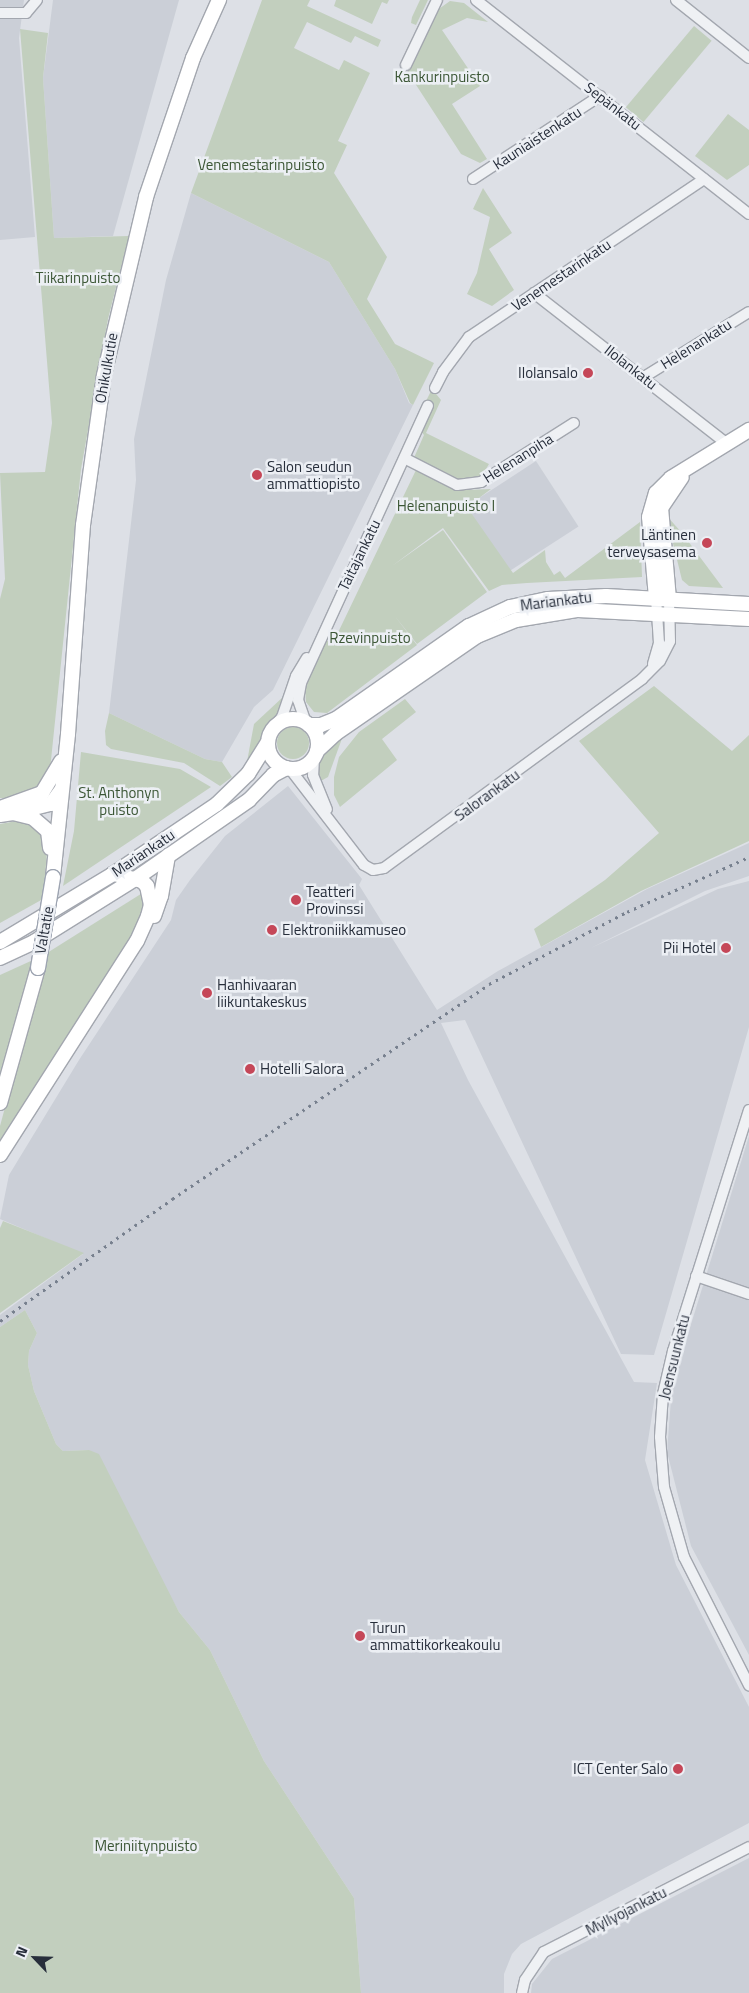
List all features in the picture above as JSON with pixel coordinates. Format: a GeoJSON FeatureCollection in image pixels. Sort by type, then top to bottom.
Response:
{"type":"FeatureCollection","features":[{"type":"Feature","properties":{"kind":"main road","name":"Ohikulkutie"},"geometry":{"type":"LineString","coordinates":[[66,752],[83,525],[113,329],[146,197],[193,58],[219,0]]}},
{"type":"Feature","properties":{"kind":"main road"},"geometry":{"type":"LineString","coordinates":[[663,598],[651,504],[662,486],[686,472],[726,443],[749,430]]}},
{"type":"Feature","properties":{"kind":"main road","name":"Mariankatu"},"geometry":{"type":"LineString","coordinates":[[307,724],[321,725],[336,719],[469,626],[496,612],[563,597],[663,598],[749,604]]}},
{"type":"Feature","properties":{"kind":"main road","name":"Mariankatu"},"geometry":{"type":"LineString","coordinates":[[316,754],[335,734],[477,636],[496,627],[565,611],[749,619]]}},
{"type":"Feature","properties":{"kind":"main road"},"geometry":{"type":"LineString","coordinates":[[289,719],[307,724],[317,737],[316,754],[304,767],[288,769],[273,759],[268,743],[274,727],[289,719]]}},
{"type":"Feature","properties":{"kind":"main road","name":"Mariankatu"},"geometry":{"type":"LineString","coordinates":[[0,942],[113,874],[217,804],[248,774],[268,743]]}},
{"type":"Feature","properties":{"kind":"main road","name":"Valtatie"},"geometry":{"type":"LineString","coordinates":[[0,1103],[38,968],[53,873],[66,752]]}},
{"type":"Feature","properties":{"kind":"main road"},"geometry":{"type":"LineString","coordinates":[[4,812],[42,793],[66,752]]}},
{"type":"Feature","properties":{"kind":"main road","name":"Mariankatu"},"geometry":{"type":"LineString","coordinates":[[0,958],[34,942],[135,879],[249,800],[277,771],[288,769]]}},
{"type":"Feature","properties":{"kind":"main road"},"geometry":{"type":"LineString","coordinates":[[4,812],[51,804],[62,790]]}},
{"type":"Feature","properties":{"kind":"main road"},"geometry":{"type":"LineString","coordinates":[[4,812],[33,818],[48,831],[53,873]]}},
{"type":"Feature","properties":{"kind":"main road"},"geometry":{"type":"LineString","coordinates":[[0,1155],[159,907],[168,856]]}},
{"type":"Feature","properties":{"kind":"main road"},"geometry":{"type":"LineString","coordinates":[[113,874],[135,879],[147,886],[150,896],[148,916],[137,941]]}},
{"type":"Feature","properties":{"kind":"street"},"geometry":{"type":"LineString","coordinates":[[0,13],[26,12],[37,0]]}},
{"type":"Feature","properties":{"kind":"street"},"geometry":{"type":"LineString","coordinates":[[406,65],[437,0]]}},
{"type":"Feature","properties":{"kind":"street","name":"Sepänkatu"},"geometry":{"type":"LineString","coordinates":[[476,0],[749,214]]}},
{"type":"Feature","properties":{"kind":"street"},"geometry":{"type":"LineString","coordinates":[[681,1],[749,58]]}},
{"type":"Feature","properties":{"kind":"street","name":"Kauniaistenkatu"},"geometry":{"type":"LineString","coordinates":[[473,179],[600,96]]}},
{"type":"Feature","properties":{"kind":"street","name":"Venemestarinkatu"},"geometry":{"type":"LineString","coordinates":[[435,388],[443,372],[469,337],[704,179]]}},
{"type":"Feature","properties":{"kind":"street","name":"Ilolankatu"},"geometry":{"type":"LineString","coordinates":[[534,293],[644,377],[726,443]]}},
{"type":"Feature","properties":{"kind":"street","name":"Helenankatu"},"geometry":{"type":"LineString","coordinates":[[644,377],[749,312]]}},
{"type":"Feature","properties":{"kind":"street","name":"Taitajankatu"},"geometry":{"type":"LineString","coordinates":[[307,724],[298,696],[314,650],[406,459],[428,406]]}},
{"type":"Feature","properties":{"kind":"street","name":"Helenanpiha"},"geometry":{"type":"LineString","coordinates":[[406,459],[457,485],[481,482],[574,423]]}},
{"type":"Feature","properties":{"kind":"street","name":"Salorankatu"},"geometry":{"type":"LineString","coordinates":[[288,769],[330,817],[364,865],[373,870],[384,868],[536,759],[651,670],[659,643],[664,614],[663,598]]}},
{"type":"Feature","properties":{"kind":"street","name":"Taitajankatu"},"geometry":{"type":"LineString","coordinates":[[274,727],[284,711],[296,676],[314,650]]}},
{"type":"Feature","properties":{"kind":"street","name":"Salorankatu"},"geometry":{"type":"LineString","coordinates":[[316,754],[313,775],[330,817]]}},
{"type":"Feature","properties":{"kind":"street","name":"Joensuunkatu"},"geometry":{"type":"LineString","coordinates":[[749,1110],[696,1276],[663,1394],[660,1446],[664,1487],[684,1557],[749,1685]]}},
{"type":"Feature","properties":{"kind":"street"},"geometry":{"type":"LineString","coordinates":[[696,1276],[749,1294]]}},
{"type":"Feature","properties":{"kind":"street","name":"Myllyojankatu"},"geometry":{"type":"LineString","coordinates":[[522,1993],[525,1980],[544,1952],[749,1847]]}},
{"type":"Feature","properties":{"kind":"shaded area"},"geometry":{"type":"Polygon","coordinates":[[[0,0],[24,0],[19,38],[35,237],[0,240],[0,0]]]}},
{"type":"Feature","properties":{"kind":"shaded area"},"geometry":{"type":"Polygon","coordinates":[[[53,0],[179,0],[113,236],[54,238],[43,78],[53,0]]]}},
{"type":"Feature","properties":{"kind":"shaded area","name":"Salon seudun ammattiopisto"},"geometry":{"type":"Polygon","coordinates":[[[191,193],[329,262],[395,369],[409,403],[413,405],[273,690],[254,707],[222,762],[205,759],[109,713],[136,480],[134,439],[166,280],[191,193]]]}},
{"type":"Feature","properties":{"kind":"shaded area"},"geometry":{"type":"Polygon","coordinates":[[[536,461],[578,526],[509,572],[466,506],[536,461]]]}},
{"type":"Feature","properties":{"kind":"shaded area"},"geometry":{"type":"Polygon","coordinates":[[[288,786],[362,879],[359,885],[437,1010],[498,971],[647,889],[749,843],[749,876],[705,891],[591,948],[718,889],[749,881],[749,1027],[654,1355],[621,1354],[465,1020],[441,1023],[468,1080],[634,1382],[657,1383],[645,1460],[676,1565],[749,1707],[749,1823],[521,1944],[512,1954],[504,1974],[504,1993],[361,1993],[354,1898],[264,1761],[210,1650],[179,1612],[89,1450],[63,1451],[56,1444],[34,1391],[28,1365],[29,1351],[37,1333],[25,1310],[0,1327],[0,1315],[83,1254],[0,1219],[9,1175],[79,1060],[171,920],[176,900],[190,880],[225,836],[288,786]]]}},
{"type":"Feature","properties":{"kind":"shaded area"},"geometry":{"type":"Polygon","coordinates":[[[749,1136],[749,1655],[691,1546],[667,1452],[672,1386],[749,1136]]]}},
{"type":"Feature","properties":{"kind":"shaded area"},"geometry":{"type":"Polygon","coordinates":[[[749,1858],[749,1993],[531,1993],[532,1984],[552,1959],[749,1858]]]}},
{"type":"Feature","properties":{"kind":"green space","name":"Venemestarinpuisto"},"geometry":{"type":"Polygon","coordinates":[[[262,0],[310,0],[307,6],[381,40],[378,47],[355,36],[351,43],[307,22],[294,48],[339,70],[344,60],[370,73],[338,141],[347,145],[334,173],[387,257],[367,299],[395,344],[434,363],[413,405],[410,403],[395,369],[329,262],[191,193],[262,0]]]}},
{"type":"Feature","properties":{"kind":"green space"},"geometry":{"type":"Polygon","coordinates":[[[336,0],[389,0],[387,4],[382,2],[372,24],[334,6],[336,0]]]}},
{"type":"Feature","properties":{"kind":"green space"},"geometry":{"type":"Polygon","coordinates":[[[420,0],[428,0],[416,25],[411,23],[420,0]]]}},
{"type":"Feature","properties":{"kind":"green space","name":"Kankurinpuisto"},"geometry":{"type":"Polygon","coordinates":[[[450,1],[464,3],[488,22],[467,18],[442,30],[480,86],[452,104],[487,159],[480,163],[461,154],[407,71],[436,11],[450,1]]]}},
{"type":"Feature","properties":{"kind":"green space"},"geometry":{"type":"Polygon","coordinates":[[[694,26],[712,41],[643,122],[626,107],[694,26]]]}},
{"type":"Feature","properties":{"kind":"green space","name":"Tiikarinpuisto"},"geometry":{"type":"Polygon","coordinates":[[[20,29],[48,33],[43,78],[54,238],[129,236],[108,319],[81,469],[50,770],[39,789],[16,798],[0,798],[0,599],[5,579],[0,473],[45,472],[52,423],[20,29]]]}},
{"type":"Feature","properties":{"kind":"green space"},"geometry":{"type":"Polygon","coordinates":[[[728,114],[749,130],[749,165],[727,180],[695,156],[728,114]]]}},
{"type":"Feature","properties":{"kind":"green space"},"geometry":{"type":"Polygon","coordinates":[[[483,188],[512,233],[489,249],[514,290],[492,306],[467,294],[477,273],[490,217],[473,209],[483,188]]]}},
{"type":"Feature","properties":{"kind":"green space"},"geometry":{"type":"Polygon","coordinates":[[[432,389],[441,400],[426,433],[489,464],[479,481],[458,483],[413,460],[424,435],[415,423],[432,389]]]}},
{"type":"Feature","properties":{"kind":"green space"},"geometry":{"type":"Polygon","coordinates":[[[416,470],[465,490],[491,489],[467,507],[513,573],[545,550],[546,562],[554,575],[560,571],[565,578],[640,522],[642,577],[502,585],[489,591],[443,528],[392,566],[443,530],[487,592],[417,644],[394,615],[417,645],[327,713],[314,712],[306,702],[305,690],[314,665],[325,640],[333,643],[416,470]]]}},
{"type":"Feature","properties":{"kind":"green space"},"geometry":{"type":"Polygon","coordinates":[[[666,515],[682,533],[723,588],[689,586],[682,580],[666,515]]]}},
{"type":"Feature","properties":{"kind":"green space"},"geometry":{"type":"Polygon","coordinates":[[[654,686],[732,751],[749,735],[749,841],[641,891],[541,947],[534,929],[605,880],[659,833],[579,741],[654,686]]]}},
{"type":"Feature","properties":{"kind":"green space"},"geometry":{"type":"Polygon","coordinates":[[[283,697],[280,715],[246,767],[254,724],[283,697]]]}},
{"type":"Feature","properties":{"kind":"green space"},"geometry":{"type":"Polygon","coordinates":[[[405,699],[416,712],[382,739],[397,760],[340,807],[334,795],[334,777],[339,757],[359,732],[405,699]]]}},
{"type":"Feature","properties":{"kind":"green space"},"geometry":{"type":"Polygon","coordinates":[[[109,713],[205,759],[222,762],[232,777],[220,786],[184,763],[111,749],[106,745],[105,731],[109,713]]]}},
{"type":"Feature","properties":{"kind":"green space"},"geometry":{"type":"Polygon","coordinates":[[[293,727],[305,731],[309,743],[305,755],[293,759],[281,755],[277,743],[281,731],[293,727]]]}},
{"type":"Feature","properties":{"kind":"green space"},"geometry":{"type":"Polygon","coordinates":[[[344,733],[328,777],[319,782],[317,759],[344,733]]]}},
{"type":"Feature","properties":{"kind":"green space","name":"St. Anthonyn puisto"},"geometry":{"type":"Polygon","coordinates":[[[81,752],[180,769],[211,787],[63,886],[74,831],[81,752]]]}},
{"type":"Feature","properties":{"kind":"green space"},"geometry":{"type":"Polygon","coordinates":[[[17,821],[37,828],[48,841],[43,899],[0,923],[0,824],[17,821]]]}},
{"type":"Feature","properties":{"kind":"green space"},"geometry":{"type":"Polygon","coordinates":[[[144,892],[146,908],[137,928],[0,1146],[0,1126],[47,953],[144,892]]]}},
{"type":"Feature","properties":{"kind":"green space"},"geometry":{"type":"Polygon","coordinates":[[[33,960],[0,1073],[0,975],[33,960]]]}},
{"type":"Feature","properties":{"kind":"green space"},"geometry":{"type":"Polygon","coordinates":[[[3,1221],[84,1253],[0,1313],[0,1228],[3,1221]]]}},
{"type":"Feature","properties":{"kind":"green space","name":"Meriniitynpuisto"},"geometry":{"type":"Polygon","coordinates":[[[25,1310],[37,1333],[29,1351],[28,1365],[34,1391],[56,1444],[63,1451],[89,1450],[99,1454],[179,1612],[210,1650],[264,1761],[354,1898],[361,1993],[0,1993],[0,1327],[25,1310]]]}},
{"type":"Feature","properties":{"kind":"railway"},"geometry":{"type":"LineString","coordinates":[[0,1321],[172,1199],[489,984],[627,912],[749,857]]}},
{"type":"Feature","properties":{"kind":"place","name":"Ilolansalo"},"geometry":{"type":"Point","coordinates":[588,373]}},
{"type":"Feature","properties":{"kind":"place","name":"Salon seudun ammattiopisto"},"geometry":{"type":"Point","coordinates":[257,475]}},
{"type":"Feature","properties":{"kind":"place","name":"Läntinen terveysasema"},"geometry":{"type":"Point","coordinates":[707,543]}},
{"type":"Feature","properties":{"kind":"place","name":"Teatteri Provinssi"},"geometry":{"type":"Point","coordinates":[296,900]}},
{"type":"Feature","properties":{"kind":"place","name":"Elektroniikkamuseo"},"geometry":{"type":"Point","coordinates":[272,930]}},
{"type":"Feature","properties":{"kind":"place","name":"Pii Hotel"},"geometry":{"type":"Point","coordinates":[726,948]}},
{"type":"Feature","properties":{"kind":"place","name":"Hanhivaaran liikuntakeskus"},"geometry":{"type":"Point","coordinates":[207,993]}},
{"type":"Feature","properties":{"kind":"place","name":"Hotelli Salora"},"geometry":{"type":"Point","coordinates":[250,1069]}},
{"type":"Feature","properties":{"kind":"place","name":"Turun ammattikorkeakoulu"},"geometry":{"type":"Point","coordinates":[360,1636]}},
{"type":"Feature","properties":{"kind":"place","name":"ICT Center Salo"},"geometry":{"type":"Point","coordinates":[678,1769]}},
{"type":"Feature","properties":{"kind":"park label","name":"Helenanpuisto I"},"geometry":{"type":"Point","coordinates":[446,506]}},
{"type":"Feature","properties":{"kind":"park label","name":"Rzevinpuisto"},"geometry":{"type":"Point","coordinates":[370,638]}}]}
